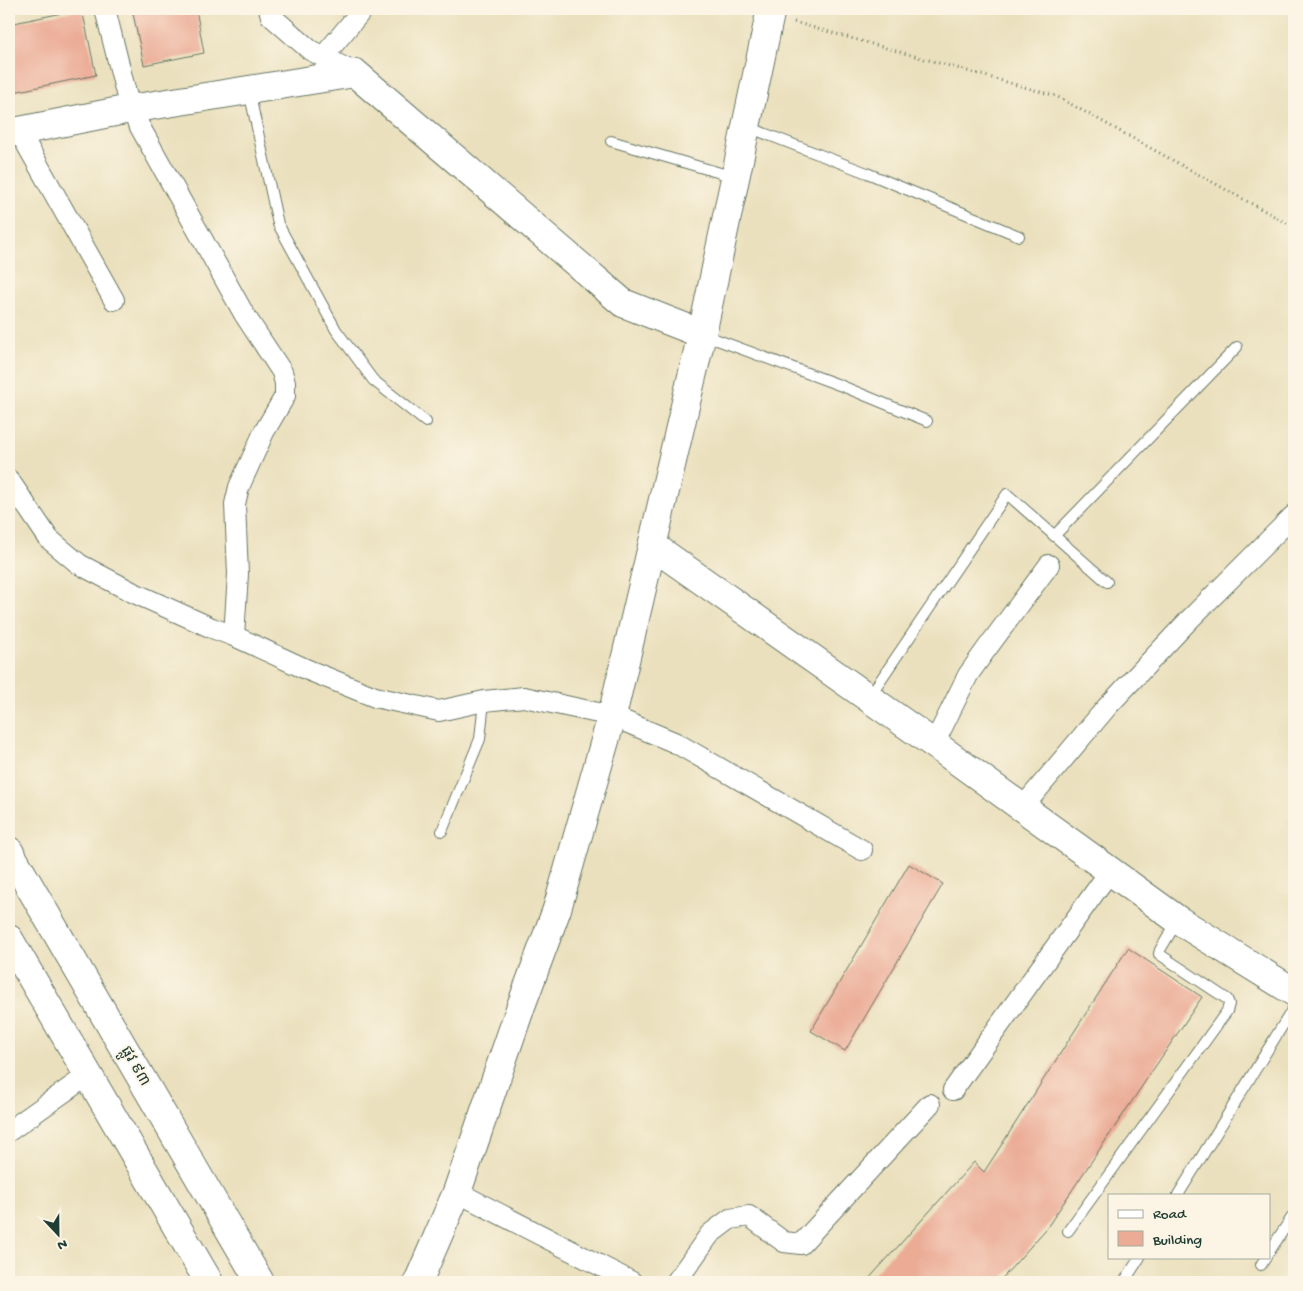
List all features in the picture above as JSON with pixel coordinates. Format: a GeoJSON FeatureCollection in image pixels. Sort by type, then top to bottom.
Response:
{"type":"FeatureCollection","features":[{"type":"Feature","properties":{"kind":"street"},"geometry":{"type":"LineString","coordinates":[[105,9],[130,109],[244,314],[282,372],[285,383],[284,396],[264,432],[239,487],[235,504],[238,574],[234,636]]}},
{"type":"Feature","properties":{"kind":"street"},"geometry":{"type":"LineString","coordinates":[[269,9],[271,16],[310,50],[355,73],[623,303],[702,334]]}},
{"type":"Feature","properties":{"kind":"street"},"geometry":{"type":"LineString","coordinates":[[323,57],[364,9]]}},
{"type":"Feature","properties":{"kind":"street"},"geometry":{"type":"LineString","coordinates":[[418,1282],[457,1192],[558,909],[612,716],[702,334],[770,12]]}},
{"type":"Feature","properties":{"kind":"street"},"geometry":{"type":"LineString","coordinates":[[114,300],[14,132],[130,109],[355,73]]}},
{"type":"Feature","properties":{"kind":"street"},"geometry":{"type":"LineString","coordinates":[[9,480],[49,539],[79,564],[132,592],[308,670],[374,697],[439,711],[484,701],[524,697],[612,716],[676,743],[862,850]]}},
{"type":"Feature","properties":{"kind":"street"},"geometry":{"type":"LineString","coordinates":[[1022,808],[1107,706],[1188,621],[1294,515]]}},
{"type":"Feature","properties":{"kind":"street"},"geometry":{"type":"LineString","coordinates":[[653,546],[934,744],[1178,920],[1294,992]]}},
{"type":"Feature","properties":{"kind":"street"},"geometry":{"type":"LineString","coordinates":[[934,744],[968,675],[1048,565]]}},
{"type":"Feature","properties":{"kind":"street","name":"ផ្លូវ ៩៣"},"geometry":{"type":"LineString","coordinates":[[9,852],[260,1282]]}},
{"type":"Feature","properties":{"kind":"street"},"geometry":{"type":"LineString","coordinates":[[953,1090],[1110,871]]}},
{"type":"Feature","properties":{"kind":"street"},"geometry":{"type":"LineString","coordinates":[[9,939],[209,1282]]}},
{"type":"Feature","properties":{"kind":"street"},"geometry":{"type":"LineString","coordinates":[[9,1131],[88,1075]]}},
{"type":"Feature","properties":{"kind":"street"},"geometry":{"type":"LineString","coordinates":[[676,1282],[710,1234],[730,1218],[749,1216],[784,1242],[801,1244],[930,1104]]}},
{"type":"Feature","properties":{"kind":"street"},"geometry":{"type":"LineString","coordinates":[[457,1192],[632,1282]]}},
{"type":"Feature","properties":{"kind":"lane"},"geometry":{"type":"LineString","coordinates":[[249,90],[278,224],[336,330],[373,380],[426,422]]}},
{"type":"Feature","properties":{"kind":"lane"},"geometry":{"type":"LineString","coordinates":[[746,126],[867,173],[1019,236]]}},
{"type":"Feature","properties":{"kind":"lane"},"geometry":{"type":"LineString","coordinates":[[611,141],[735,178]]}},
{"type":"Feature","properties":{"kind":"lane"},"geometry":{"type":"LineString","coordinates":[[702,334],[927,420]]}},
{"type":"Feature","properties":{"kind":"lane"},"geometry":{"type":"LineString","coordinates":[[1054,536],[1238,347]]}},
{"type":"Feature","properties":{"kind":"lane"},"geometry":{"type":"LineString","coordinates":[[868,698],[1007,494],[1107,582]]}},
{"type":"Feature","properties":{"kind":"lane"},"geometry":{"type":"LineString","coordinates":[[442,831],[480,739],[484,701]]}},
{"type":"Feature","properties":{"kind":"lane"},"geometry":{"type":"LineString","coordinates":[[1068,1231],[1227,1011],[1229,1004],[1227,999],[1159,954],[1178,920]]}},
{"type":"Feature","properties":{"kind":"lane"},"geometry":{"type":"LineString","coordinates":[[1179,1194],[1294,1007]]}},
{"type":"Feature","properties":{"kind":"lane"},"geometry":{"type":"LineString","coordinates":[[1270,1250],[1294,1214]]}},
{"type":"Feature","properties":{"kind":"lane"},"geometry":{"type":"LineString","coordinates":[[1124,1282],[1139,1258]]}},
{"type":"Feature","properties":{"kind":"path"},"geometry":{"type":"LineString","coordinates":[[770,12],[1056,96],[1294,228]]}},
{"type":"Feature","properties":{"kind":"building"},"geometry":{"type":"Polygon","coordinates":[[[82,9],[96,75],[9,93],[9,24],[82,9]]]}},
{"type":"Feature","properties":{"kind":"building"},"geometry":{"type":"Polygon","coordinates":[[[132,9],[196,9],[204,53],[144,65],[132,9]]]}},
{"type":"Feature","properties":{"kind":"building"},"geometry":{"type":"Polygon","coordinates":[[[909,864],[943,884],[845,1051],[811,1031],[909,864]]]}},
{"type":"Feature","properties":{"kind":"building"},"geometry":{"type":"Polygon","coordinates":[[[1128,948],[1202,997],[1046,1229],[999,1282],[866,1282],[974,1162],[984,1172],[1128,948]]]}}]}
